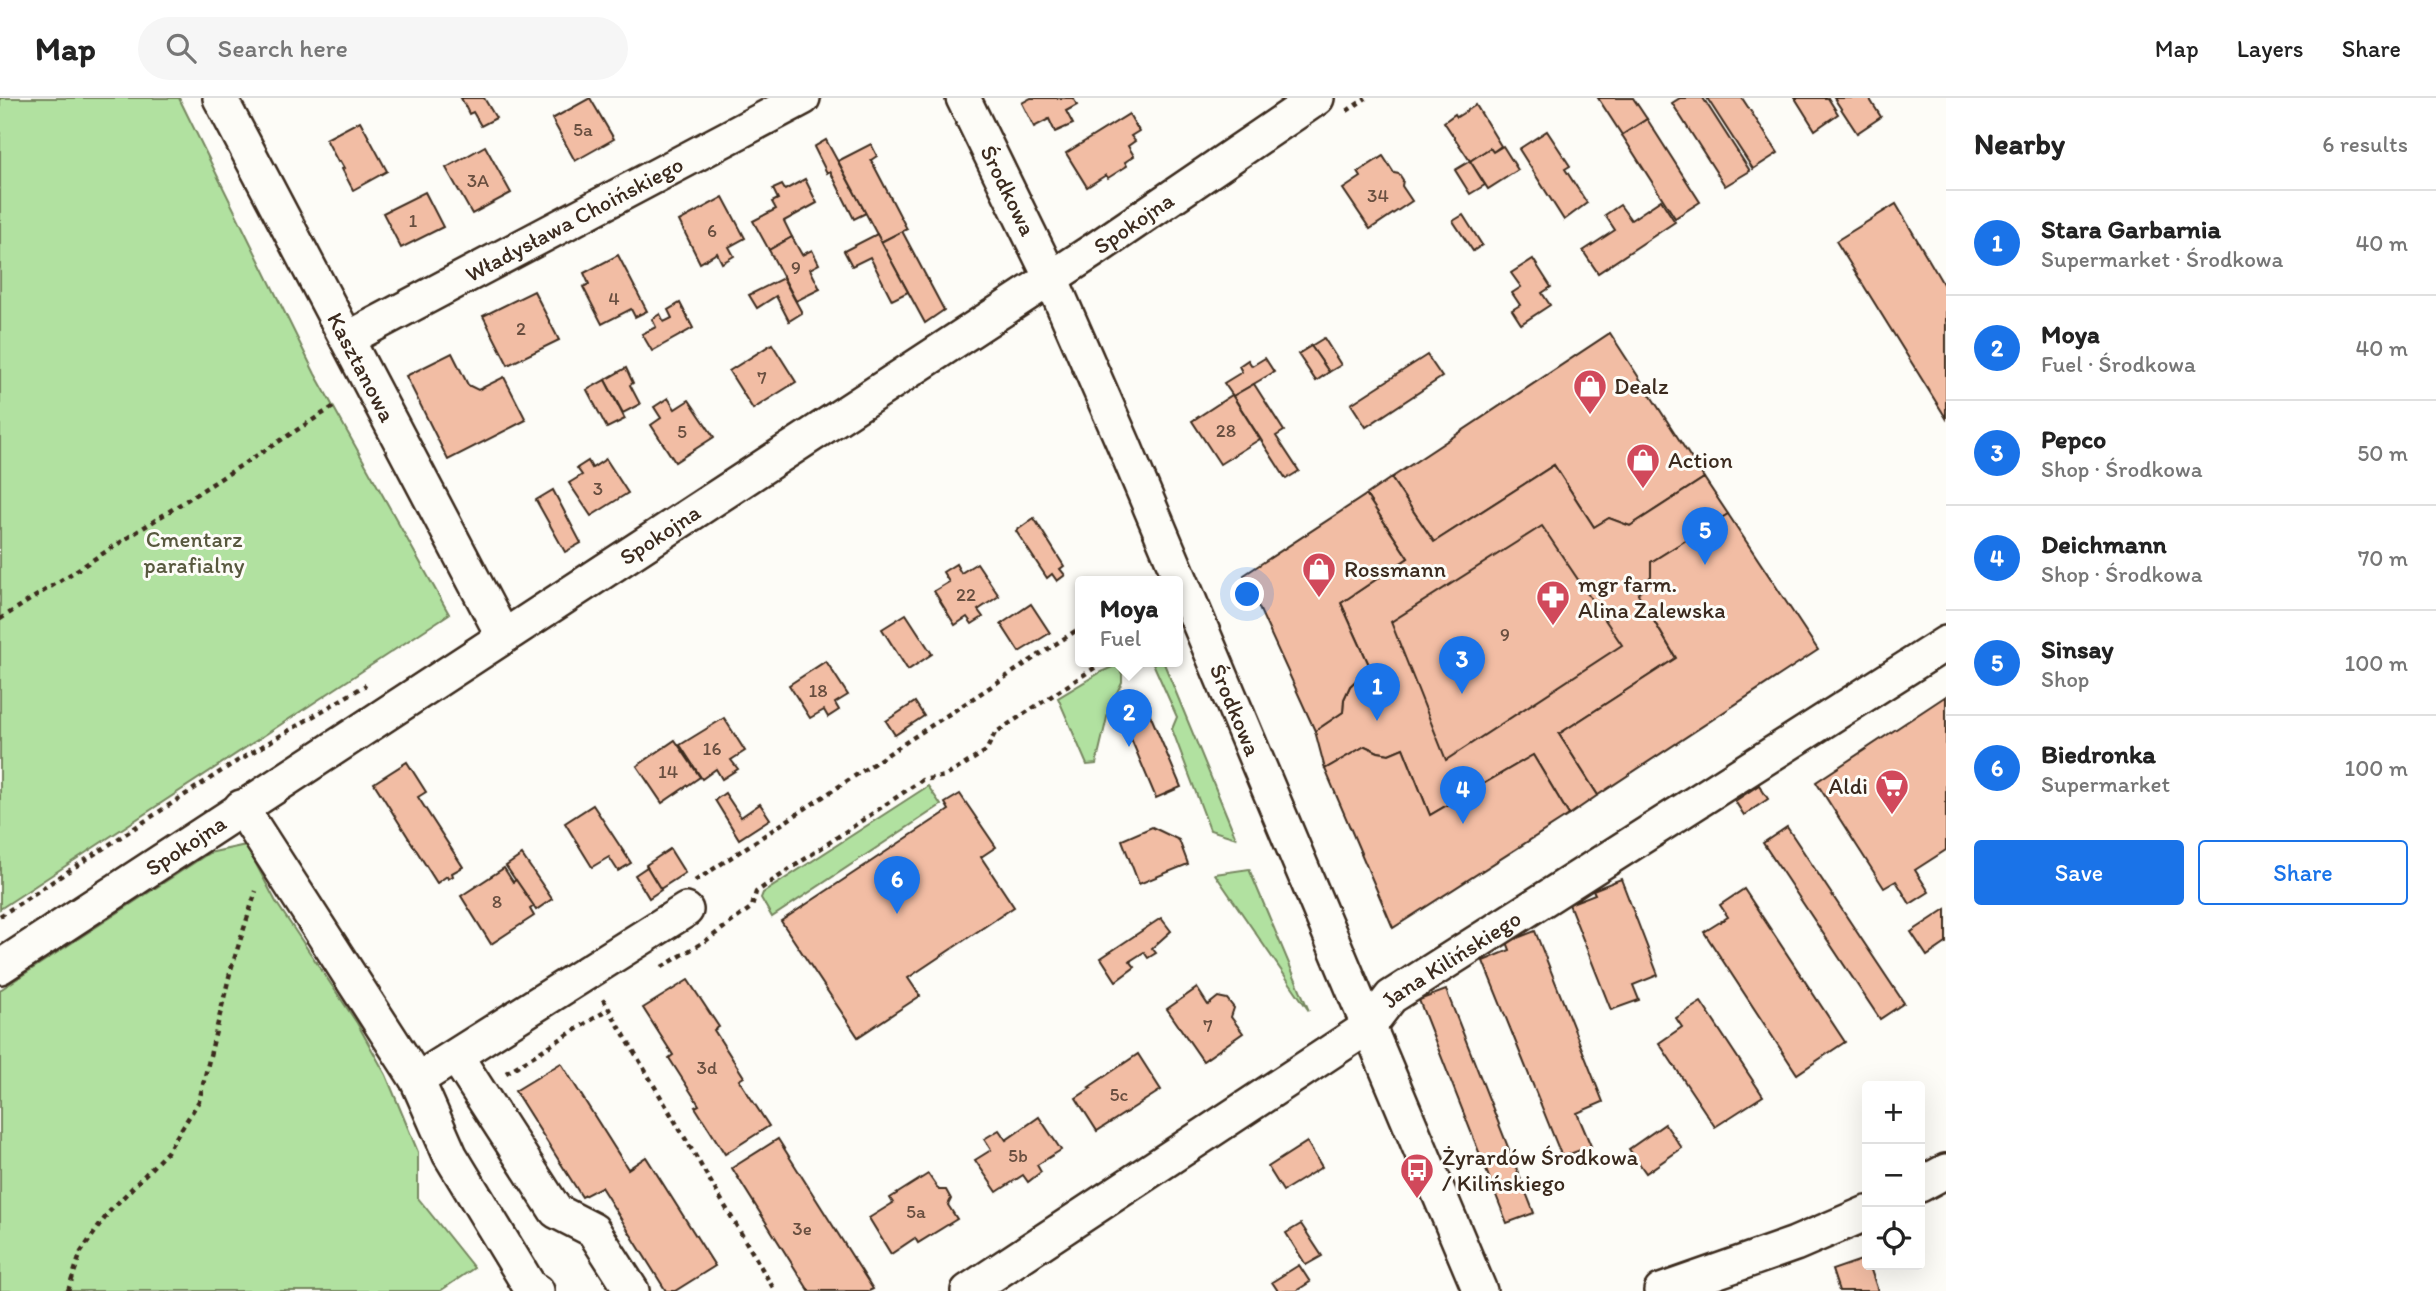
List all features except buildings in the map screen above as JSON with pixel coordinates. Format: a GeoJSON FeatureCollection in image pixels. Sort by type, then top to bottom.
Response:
{"type":"FeatureCollection","features":[{"type":"Feature","properties":{"kind":"street","name":"Kasztanowa"},"geometry":{"type":"LineString","coordinates":[[220,98],[503,636]]}},
{"type":"Feature","properties":{"kind":"street","name":"Władysława Choińskiego"},"geometry":{"type":"LineString","coordinates":[[347,339],[803,98]]}},
{"type":"Feature","properties":{"kind":"street","name":"Środkowa"},"geometry":{"type":"LineString","coordinates":[[963,98],[1051,278],[1179,576]]}},
{"type":"Feature","properties":{"kind":"street","name":"Spokojna"},"geometry":{"type":"LineString","coordinates":[[0,967],[1051,278],[1317,98]]}},
{"type":"Feature","properties":{"kind":"street","name":"Środkowa"},"geometry":{"type":"LineString","coordinates":[[1183,585],[1480,1291]]}},
{"type":"Feature","properties":{"kind":"street","name":"Jana Kilińskiego"},"geometry":{"type":"LineString","coordinates":[[968,1291],[1368,1027],[1391,997],[1946,643]]}},
{"type":"Feature","properties":{"kind":"street"},"geometry":{"type":"LineString","coordinates":[[241,807],[417,1080],[450,1155],[530,1290]]}},
{"type":"Feature","properties":{"kind":"street"},"geometry":{"type":"LineString","coordinates":[[417,1080],[686,910]]}},
{"type":"Feature","properties":{"kind":"street"},"geometry":{"type":"LineString","coordinates":[[456,1056],[556,1210],[593,1230],[632,1291]]}},
{"type":"Feature","properties":{"kind":"street"},"geometry":{"type":"LineString","coordinates":[[1925,1182],[1946,1171]]}},
{"type":"Feature","properties":{"kind":"street"},"geometry":{"type":"LineString","coordinates":[[1661,1291],[1796,1244],[1862,1215]]}},
{"type":"Feature","properties":{"kind":"path"},"geometry":{"type":"LineString","coordinates":[[0,619],[333,407]]}},
{"type":"Feature","properties":{"kind":"path"},"geometry":{"type":"LineString","coordinates":[[686,910],[675,894],[1075,631]]}},
{"type":"Feature","properties":{"kind":"path"},"geometry":{"type":"LineString","coordinates":[[720,928],[752,907],[756,892],[922,780],[946,776],[986,751],[995,733],[1096,667]]}},
{"type":"Feature","properties":{"kind":"path"},"geometry":{"type":"LineString","coordinates":[[0,916],[229,766],[373,681]]}},
{"type":"Feature","properties":{"kind":"path"},"geometry":{"type":"LineString","coordinates":[[68,1291],[81,1252],[109,1212],[167,1152],[199,1101],[231,969],[269,850]]}},
{"type":"Feature","properties":{"kind":"path"},"geometry":{"type":"LineString","coordinates":[[588,972],[775,1291]]}},
{"type":"Feature","properties":{"kind":"path"},"geometry":{"type":"LineString","coordinates":[[477,1090],[609,1009]]}},
{"type":"Feature","properties":{"kind":"green space","name":"Cmentarz parafialny"},"geometry":{"type":"Polygon","coordinates":[[[0,98],[179,98],[315,374],[449,614],[0,909],[0,98]]]}},
{"type":"Feature","properties":{"kind":"green space"},"geometry":{"type":"Polygon","coordinates":[[[1118,667],[1122,682],[1109,709],[1096,764],[1087,765],[1058,698],[1101,672],[1118,667]]]}},
{"type":"Feature","properties":{"kind":"green space"},"geometry":{"type":"Polygon","coordinates":[[[1155,667],[1165,667],[1236,838],[1210,830],[1172,729],[1177,717],[1155,667]]]}},
{"type":"Feature","properties":{"kind":"green space"},"geometry":{"type":"Polygon","coordinates":[[[928,786],[941,805],[772,917],[761,898],[763,893],[928,786]]]}},
{"type":"Feature","properties":{"kind":"green space"},"geometry":{"type":"Polygon","coordinates":[[[246,845],[276,902],[357,1023],[386,1075],[418,1152],[418,1198],[474,1268],[440,1291],[0,1291],[0,990],[209,853],[246,845]]]}},
{"type":"Feature","properties":{"kind":"green space"},"geometry":{"type":"Polygon","coordinates":[[[1249,869],[1309,1011],[1215,874],[1249,869]]]}},
{"type":"Feature","properties":{"kind":"place","name":"Dealz"},"geometry":{"type":"Point","coordinates":[1590,416]}},
{"type":"Feature","properties":{"kind":"place","name":"Action"},"geometry":{"type":"Point","coordinates":[1643,490]}},
{"type":"Feature","properties":{"kind":"place","name":"Sinsay"},"geometry":{"type":"Point","coordinates":[1705,565]}},
{"type":"Feature","properties":{"kind":"place","name":"Rossmann"},"geometry":{"type":"Point","coordinates":[1319,599]}},
{"type":"Feature","properties":{"kind":"place","name":"mgr farm. Alina Zalewska"},"geometry":{"type":"Point","coordinates":[1553,627]}},
{"type":"Feature","properties":{"kind":"place","name":"Pepco"},"geometry":{"type":"Point","coordinates":[1462,694]}},
{"type":"Feature","properties":{"kind":"place","name":"Stara Garbarnia"},"geometry":{"type":"Point","coordinates":[1377,721]}},
{"type":"Feature","properties":{"kind":"place","name":"Moya"},"geometry":{"type":"Point","coordinates":[1129,747]}},
{"type":"Feature","properties":{"kind":"place","name":"Aldi"},"geometry":{"type":"Point","coordinates":[1892,816]}},
{"type":"Feature","properties":{"kind":"place","name":"Deichmann"},"geometry":{"type":"Point","coordinates":[1463,824]}},
{"type":"Feature","properties":{"kind":"place","name":"Biedronka"},"geometry":{"type":"Point","coordinates":[897,914]}},
{"type":"Feature","properties":{"kind":"place","name":"Żyrardów Środkowa / Kilińskiego"},"geometry":{"type":"Point","coordinates":[1417,1200]}}]}
